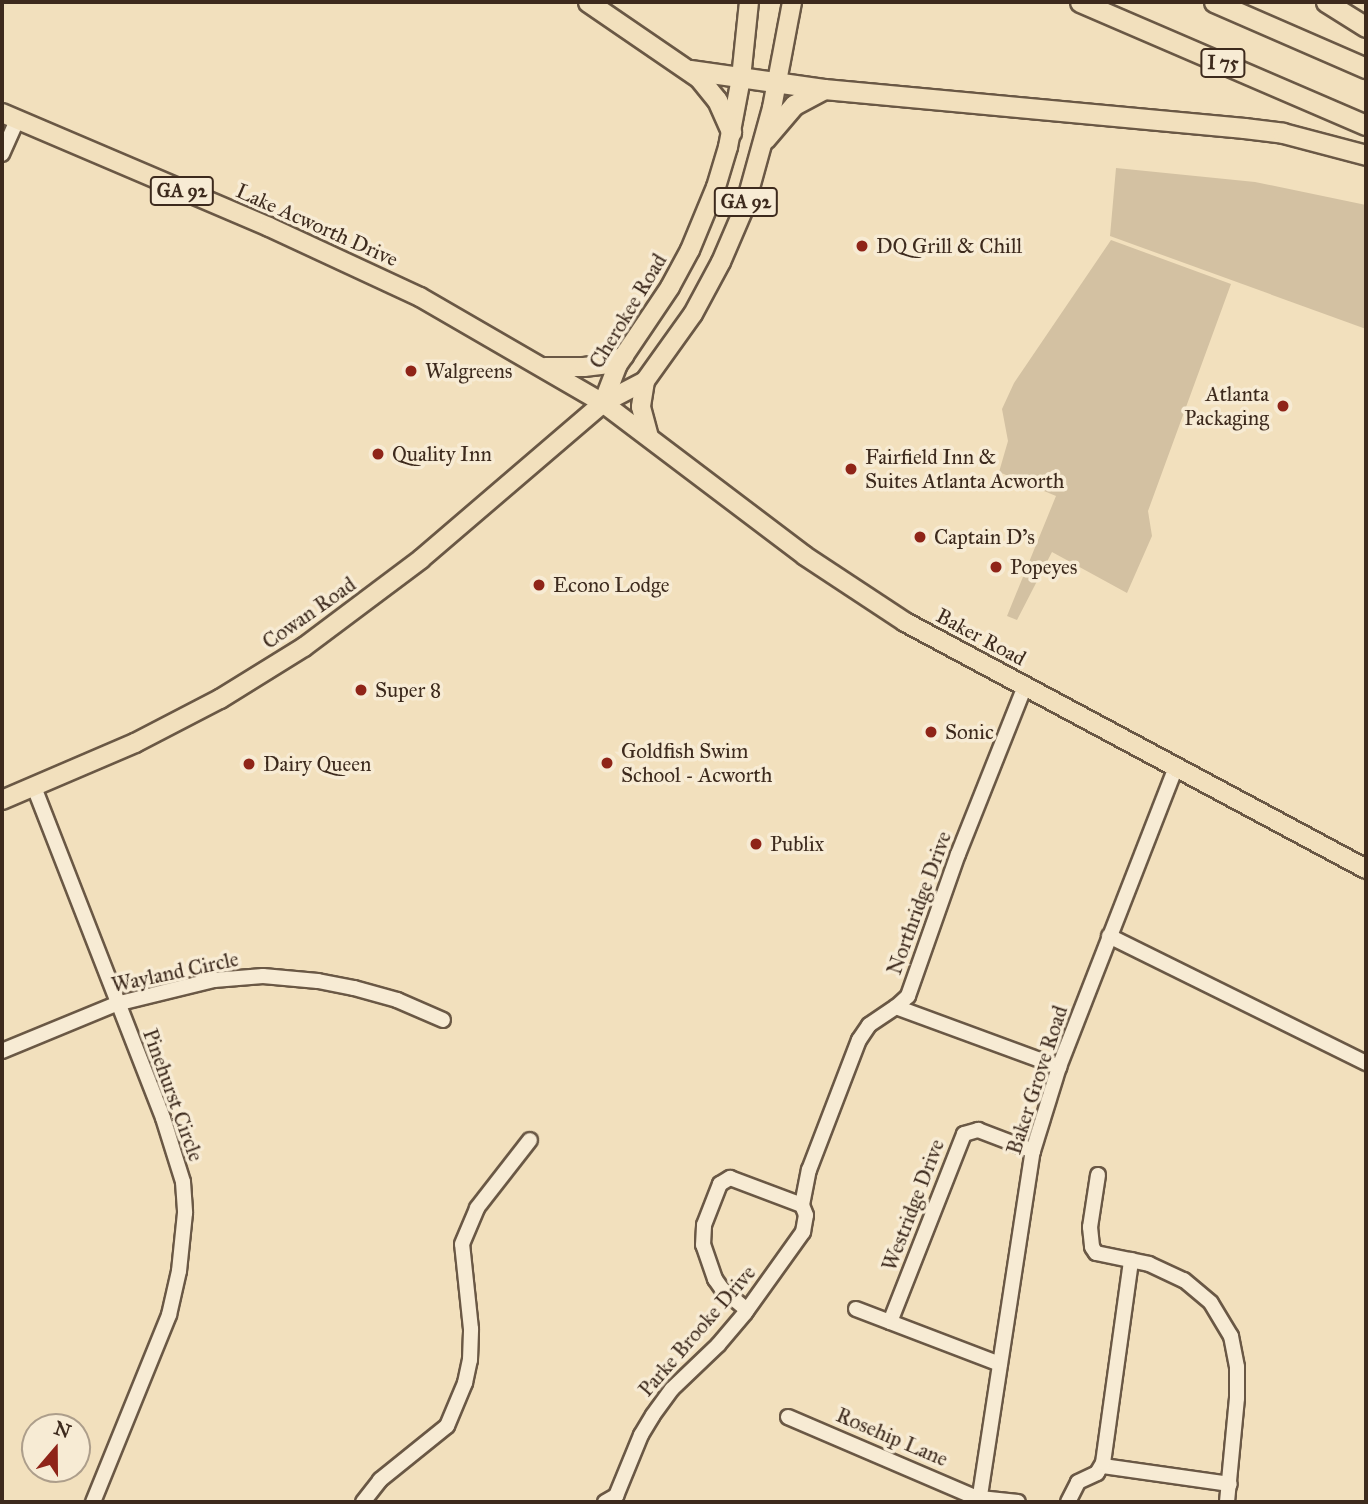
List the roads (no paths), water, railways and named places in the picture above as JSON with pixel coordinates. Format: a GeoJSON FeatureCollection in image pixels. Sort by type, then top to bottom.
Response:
{"type":"FeatureCollection","features":[{"type":"Feature","properties":{"kind":"highway"},"geometry":{"type":"LineString","coordinates":[[588,2],[690,71],[717,100],[731,132]]}},
{"type":"Feature","properties":{"kind":"highway","name":"I 75"},"geometry":{"type":"LineString","coordinates":[[1080,2],[1366,124]]}},
{"type":"Feature","properties":{"kind":"highway","name":"I 75"},"geometry":{"type":"LineString","coordinates":[[1214,2],[1366,68]]}},
{"type":"Feature","properties":{"kind":"highway"},"geometry":{"type":"LineString","coordinates":[[1326,2],[1366,27]]}},
{"type":"Feature","properties":{"kind":"highway"},"geometry":{"type":"LineString","coordinates":[[690,71],[824,89],[1244,128],[1310,139],[1366,155]]}},
{"type":"Feature","properties":{"kind":"highway"},"geometry":{"type":"LineString","coordinates":[[765,139],[794,105],[824,89]]}},
{"type":"Feature","properties":{"kind":"main road","name":"Cherokee Road"},"geometry":{"type":"LineString","coordinates":[[603,403],[624,356],[670,287],[690,250],[720,175],[741,78],[749,2]]}},
{"type":"Feature","properties":{"kind":"main road","name":"Cherokee Road"},"geometry":{"type":"LineString","coordinates":[[603,403],[645,381],[683,330],[715,273],[745,206],[765,139],[792,2]]}},
{"type":"Feature","properties":{"kind":"main road","name":"Lake Acworth Drive"},"geometry":{"type":"LineString","coordinates":[[9,116],[372,272],[603,403]]}},
{"type":"Feature","properties":{"kind":"main road"},"geometry":{"type":"LineString","coordinates":[[542,367],[584,367],[607,363],[624,356]]}},
{"type":"Feature","properties":{"kind":"main road"},"geometry":{"type":"LineString","coordinates":[[645,381],[642,407],[649,436]]}},
{"type":"Feature","properties":{"kind":"main road","name":"Baker Road"},"geometry":{"type":"LineString","coordinates":[[603,403],[805,556],[905,622],[1366,869]]}},
{"type":"Feature","properties":{"kind":"main road","name":"Cowan Road"},"geometry":{"type":"LineString","coordinates":[[2,800],[87,766],[191,715],[304,647],[421,559],[603,403]]}},
{"type":"Feature","properties":{"kind":"street"},"geometry":{"type":"LineString","coordinates":[[2,154],[9,116]]}},
{"type":"Feature","properties":{"kind":"street","name":"Northridge Drive"},"geometry":{"type":"LineString","coordinates":[[1025,686],[958,853],[908,996],[896,1007],[1059,1067]]}},
{"type":"Feature","properties":{"kind":"street","name":"Baker Grove Road"},"geometry":{"type":"LineString","coordinates":[[982,1501],[1032,1151],[1059,1067],[1176,767]]}},
{"type":"Feature","properties":{"kind":"street","name":"Pinehurst Circle"},"geometry":{"type":"LineString","coordinates":[[34,787],[116,1004],[163,1118],[183,1182],[185,1213],[179,1271],[169,1315],[93,1502]]}},
{"type":"Feature","properties":{"kind":"street"},"geometry":{"type":"LineString","coordinates":[[1109,936],[1366,1063]]}},
{"type":"Feature","properties":{"kind":"street","name":"Wayland Circle"},"geometry":{"type":"LineString","coordinates":[[2,1051],[116,1004],[214,980],[263,976],[318,981],[354,988],[397,1000],[443,1020]]}},
{"type":"Feature","properties":{"kind":"street","name":"Parke Brooke Drive"},"geometry":{"type":"LineString","coordinates":[[611,1501],[616,1496],[641,1435],[653,1415],[672,1390],[718,1345],[747,1310],[803,1232],[806,1215],[802,1205],[809,1170],[859,1040],[869,1025],[896,1007]]}},
{"type":"Feature","properties":{"kind":"street","name":"Westridge Drive"},"geometry":{"type":"LineString","coordinates":[[890,1322],[964,1134],[978,1130],[1032,1151]]}},
{"type":"Feature","properties":{"kind":"street"},"geometry":{"type":"LineString","coordinates":[[363,1502],[380,1480],[447,1426],[466,1383],[470,1360],[471,1329],[462,1244],[477,1208],[530,1140]]}},
{"type":"Feature","properties":{"kind":"street"},"geometry":{"type":"LineString","coordinates":[[1098,1175],[1090,1227],[1092,1247],[1096,1253],[1159,1268],[1198,1290],[1222,1318],[1231,1336],[1237,1367],[1237,1398],[1227,1502]]}},
{"type":"Feature","properties":{"kind":"street"},"geometry":{"type":"LineString","coordinates":[[747,1310],[715,1279],[703,1245],[704,1225],[720,1184],[730,1178],[802,1205]]}},
{"type":"Feature","properties":{"kind":"street"},"geometry":{"type":"LineString","coordinates":[[1068,1502],[1078,1482],[1097,1473],[1102,1466],[1131,1260]]}},
{"type":"Feature","properties":{"kind":"street"},"geometry":{"type":"LineString","coordinates":[[856,1309],[1000,1364]]}},
{"type":"Feature","properties":{"kind":"street","name":"Rosehip Lane"},"geometry":{"type":"LineString","coordinates":[[788,1417],[982,1501],[1018,1502]]}},
{"type":"Feature","properties":{"kind":"street"},"geometry":{"type":"LineString","coordinates":[[1102,1466],[1230,1484]]}},
{"type":"Feature","properties":{"kind":"place","name":"DQ Grill & Chill"},"geometry":{"type":"Point","coordinates":[862,246]}},
{"type":"Feature","properties":{"kind":"place","name":"Walgreens"},"geometry":{"type":"Point","coordinates":[411,371]}},
{"type":"Feature","properties":{"kind":"place","name":"Atlanta Packaging"},"geometry":{"type":"Point","coordinates":[1283,406]}},
{"type":"Feature","properties":{"kind":"place","name":"Quality Inn"},"geometry":{"type":"Point","coordinates":[378,454]}},
{"type":"Feature","properties":{"kind":"place","name":"Fairfield Inn & Suites Atlanta Acworth"},"geometry":{"type":"Point","coordinates":[851,469]}},
{"type":"Feature","properties":{"kind":"place","name":"Captain D's"},"geometry":{"type":"Point","coordinates":[920,537]}},
{"type":"Feature","properties":{"kind":"place","name":"Popeyes"},"geometry":{"type":"Point","coordinates":[996,567]}},
{"type":"Feature","properties":{"kind":"place","name":"Econo Lodge"},"geometry":{"type":"Point","coordinates":[539,585]}},
{"type":"Feature","properties":{"kind":"place","name":"Super 8"},"geometry":{"type":"Point","coordinates":[361,690]}},
{"type":"Feature","properties":{"kind":"place","name":"Sonic"},"geometry":{"type":"Point","coordinates":[931,732]}},
{"type":"Feature","properties":{"kind":"place","name":"Goldfish Swim School - Acworth"},"geometry":{"type":"Point","coordinates":[607,763]}},
{"type":"Feature","properties":{"kind":"place","name":"Dairy Queen"},"geometry":{"type":"Point","coordinates":[249,764]}},
{"type":"Feature","properties":{"kind":"place","name":"Publix"},"geometry":{"type":"Point","coordinates":[756,844]}}]}
